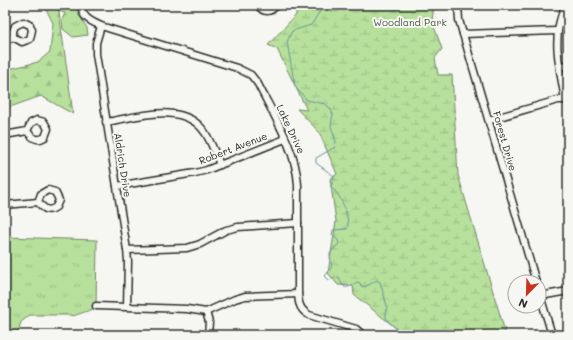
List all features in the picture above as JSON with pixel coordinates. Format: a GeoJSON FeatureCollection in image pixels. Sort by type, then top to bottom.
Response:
{"type":"FeatureCollection","features":[{"type":"Feature","properties":{"kind":"street"},"geometry":{"type":"LineString","coordinates":[[258,5],[262,10],[268,11],[274,9],[276,5]]}},
{"type":"Feature","properties":{"kind":"street","name":"Forest Drive"},"geometry":{"type":"LineString","coordinates":[[458,5],[459,20],[534,274]]}},
{"type":"Feature","properties":{"kind":"street"},"geometry":{"type":"LineString","coordinates":[[489,120],[558,100],[566,100],[558,53],[557,31],[566,5]]}},
{"type":"Feature","properties":{"kind":"street","name":"Lake Drive"},"geometry":{"type":"LineString","coordinates":[[82,10],[88,19],[101,26],[237,68],[251,75],[258,84],[285,139],[292,154],[296,169],[298,303],[305,313],[356,328],[363,335]]}},
{"type":"Feature","properties":{"kind":"street","name":"Aldrich Drive"},"geometry":{"type":"LineString","coordinates":[[101,26],[96,43],[96,54],[127,250],[127,307]]}},
{"type":"Feature","properties":{"kind":"street"},"geometry":{"type":"LineString","coordinates":[[463,34],[557,31]]}},
{"type":"Feature","properties":{"kind":"street"},"geometry":{"type":"LineString","coordinates":[[5,41],[12,37]]}},
{"type":"Feature","properties":{"kind":"street"},"geometry":{"type":"LineString","coordinates":[[560,66],[568,65]]}},
{"type":"Feature","properties":{"kind":"street"},"geometry":{"type":"LineString","coordinates":[[106,122],[162,113],[172,113],[183,116],[198,125],[206,133],[220,165]]}},
{"type":"Feature","properties":{"kind":"street"},"geometry":{"type":"LineString","coordinates":[[5,135],[27,132]]}},
{"type":"Feature","properties":{"kind":"street","name":"Robert Avenue"},"geometry":{"type":"LineString","coordinates":[[117,186],[195,173],[220,165],[285,139]]}},
{"type":"Feature","properties":{"kind":"street"},"geometry":{"type":"LineString","coordinates":[[5,204],[38,202]]}},
{"type":"Feature","properties":{"kind":"street"},"geometry":{"type":"LineString","coordinates":[[127,250],[187,248],[200,244],[226,230],[238,226],[298,223]]}},
{"type":"Feature","properties":{"kind":"street"},"geometry":{"type":"LineString","coordinates":[[547,293],[568,291]]}},
{"type":"Feature","properties":{"kind":"street"},"geometry":{"type":"LineString","coordinates":[[96,306],[187,309],[206,312],[245,296],[298,294]]}},
{"type":"Feature","properties":{"kind":"street"},"geometry":{"type":"LineString","coordinates":[[206,312],[209,322],[208,335]]}},
{"type":"Feature","properties":{"kind":"street"},"geometry":{"type":"LineString","coordinates":[[546,314],[552,335]]}},
{"type":"Feature","properties":{"kind":"green space"},"geometry":{"type":"Polygon","coordinates":[[[44,5],[58,5],[73,114],[41,96],[10,107],[5,103],[5,70],[38,62],[50,52],[53,23],[44,5]]]}},
{"type":"Feature","properties":{"kind":"green space"},"geometry":{"type":"Polygon","coordinates":[[[55,5],[86,5],[84,9],[78,13],[87,28],[88,35],[73,37],[63,29],[62,20],[65,13],[55,10],[55,5]]]}},
{"type":"Feature","properties":{"kind":"green space","name":"Woodland Park"},"geometry":{"type":"Polygon","coordinates":[[[296,5],[434,5],[432,21],[442,49],[435,58],[438,75],[452,75],[458,175],[506,335],[399,335],[396,328],[354,295],[353,286],[338,285],[328,273],[336,221],[330,179],[337,174],[319,132],[297,109],[307,110],[277,49],[268,45],[296,15],[296,5]]]}},
{"type":"Feature","properties":{"kind":"green space"},"geometry":{"type":"Polygon","coordinates":[[[5,237],[97,240],[96,308],[73,316],[30,315],[21,322],[18,332],[5,332],[5,237]]]}},
{"type":"Feature","properties":{"kind":"waterway"},"geometry":{"type":"LineString","coordinates":[[324,5],[311,25],[292,31],[287,42],[295,87],[307,100],[325,104],[329,107],[333,114],[331,126],[336,142],[335,147],[316,158],[316,163],[334,176],[331,187],[335,190],[343,205],[347,216],[348,226],[346,229],[333,230],[332,235],[338,240],[339,244],[330,254],[331,267],[325,276],[329,280],[339,277],[344,287],[348,287],[357,282],[360,283],[361,286],[365,287],[377,280],[380,282],[387,306],[386,318],[404,335]]}}]}
